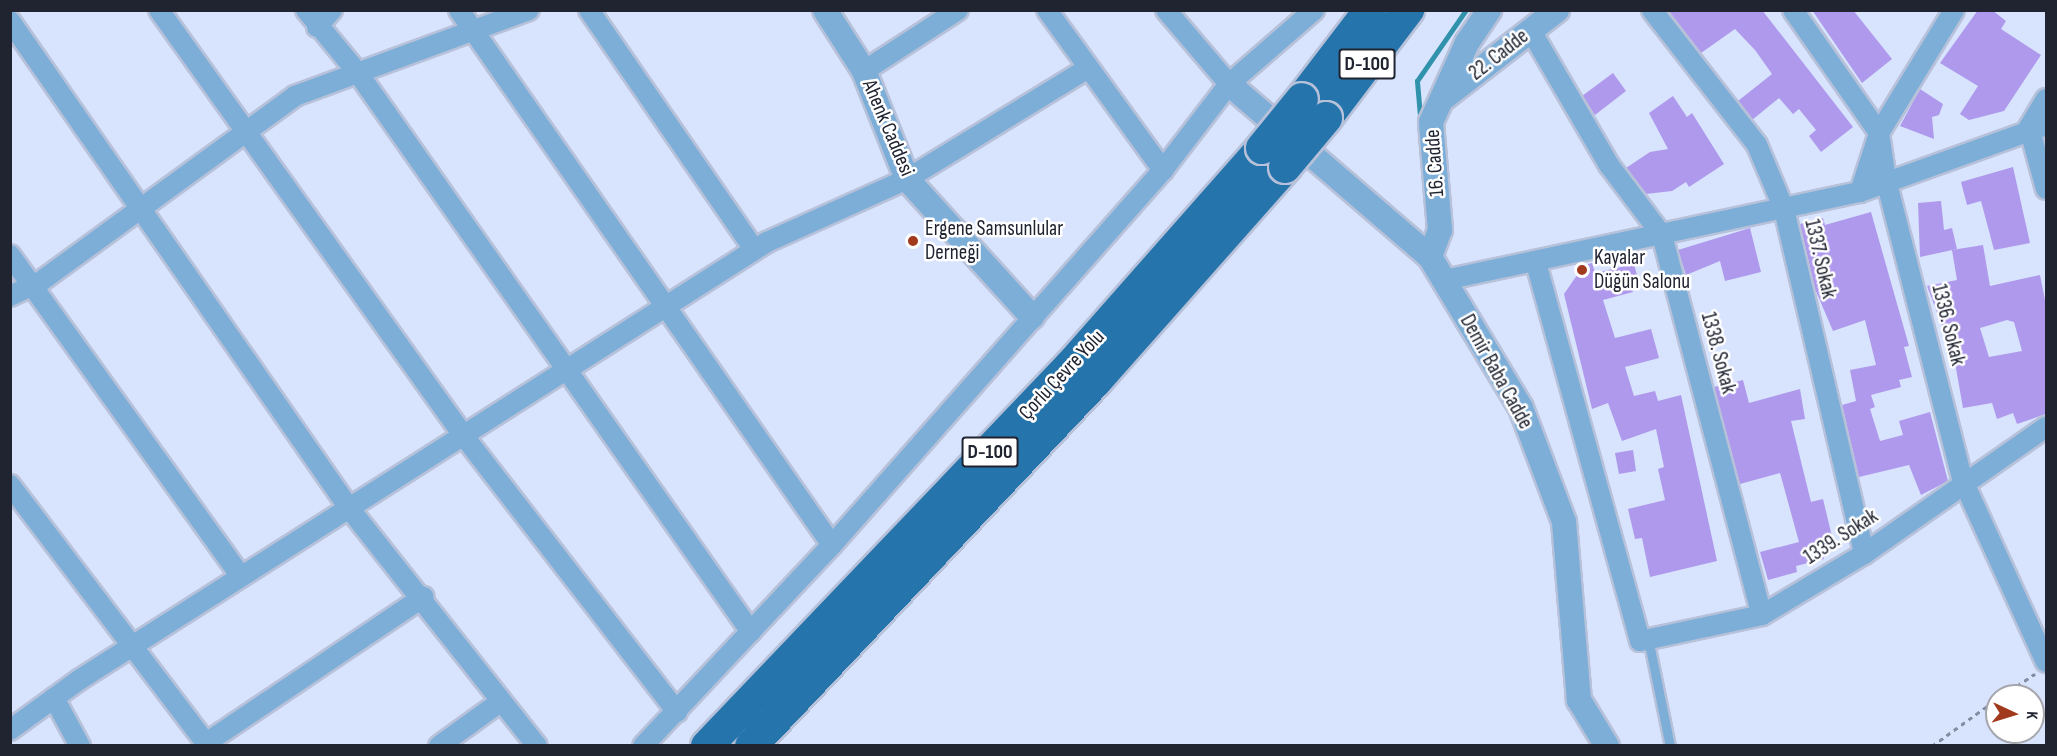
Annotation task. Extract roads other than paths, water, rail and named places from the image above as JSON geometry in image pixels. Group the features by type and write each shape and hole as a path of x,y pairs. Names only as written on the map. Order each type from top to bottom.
{"highway":[{"name":"Çorlu Çevre Yolu","path":"1314,109 1370,10"},
{"name":"Çorlu Çevre Yolu","path":"751,746 1096,381 1273,157 1314,109 1408,10"},
{"name":"Çorlu Çevre Yolu","path":"707,746 1273,157"}],"street":[{"path":"159,10 244,133 463,435 677,712"},
{"path":"332,10 311,19 358,73 751,632"},
{"path":"459,10 832,545"},
{"path":"10,296 33,285 295,96 528,10"},
{"path":"589,10 754,249"},
{"name":"Ahenk Caddesi","path":"825,10 864,71 907,179 1032,317"},
{"path":"864,71 958,10"},
{"path":"1047,10 1163,170"},
{"path":"1166,10 1230,84"},
{"path":"643,746 832,545 1163,170 1230,84 1314,10"},
{"name":"16. Cadde","path":"1430,257 1440,230 1431,122 1467,43 1489,10"},
{"name":"22. Cadde","path":"1442,99 1557,10"},
{"name":"1337. Sokak","path":"1652,10 1757,145 1784,209 1864,554"},
{"name":"1336. Sokak","path":"1793,10 1879,133 1886,180 1963,481 2042,667"},
{"path":"1860,192 1879,133 1951,12"},
{"path":"10,21 139,210 349,508 423,597 500,702 537,746"},
{"name":"1338. Sokak","path":"1531,31 1609,165 1662,235 1762,615"},
{"path":"10,730 135,644 754,249 907,179 1088,68"},
{"name":"Demir Baba Cadde","path":"1230,84 1430,257 1521,408 1564,522 1579,700 1607,746"},
{"path":"2046,99 2038,126 2046,189"},
{"path":"1445,280 1536,263 1860,192 1886,180 2038,126"},
{"path":"10,255 241,577"},
{"path":"1536,263 1640,641"},
{"name":"1339. Sokak","path":"1640,641 1762,615 1864,554 1963,481 2046,427"},
{"path":"10,485 135,644 207,744 423,597"},
{"path":"54,698 80,746"},
{"path":"439,746 500,702"}],"lane":[{"path":"1640,641 1650,648 1670,746"}],"waterway":[{"path":"1420,116 1417,81 1466,10"}],"place":[{"name":"Ergene Samsunlular Derneği","path":"913,241"},
{"name":"Kayalar Düğün Salonu","path":"1582,270"}]}
